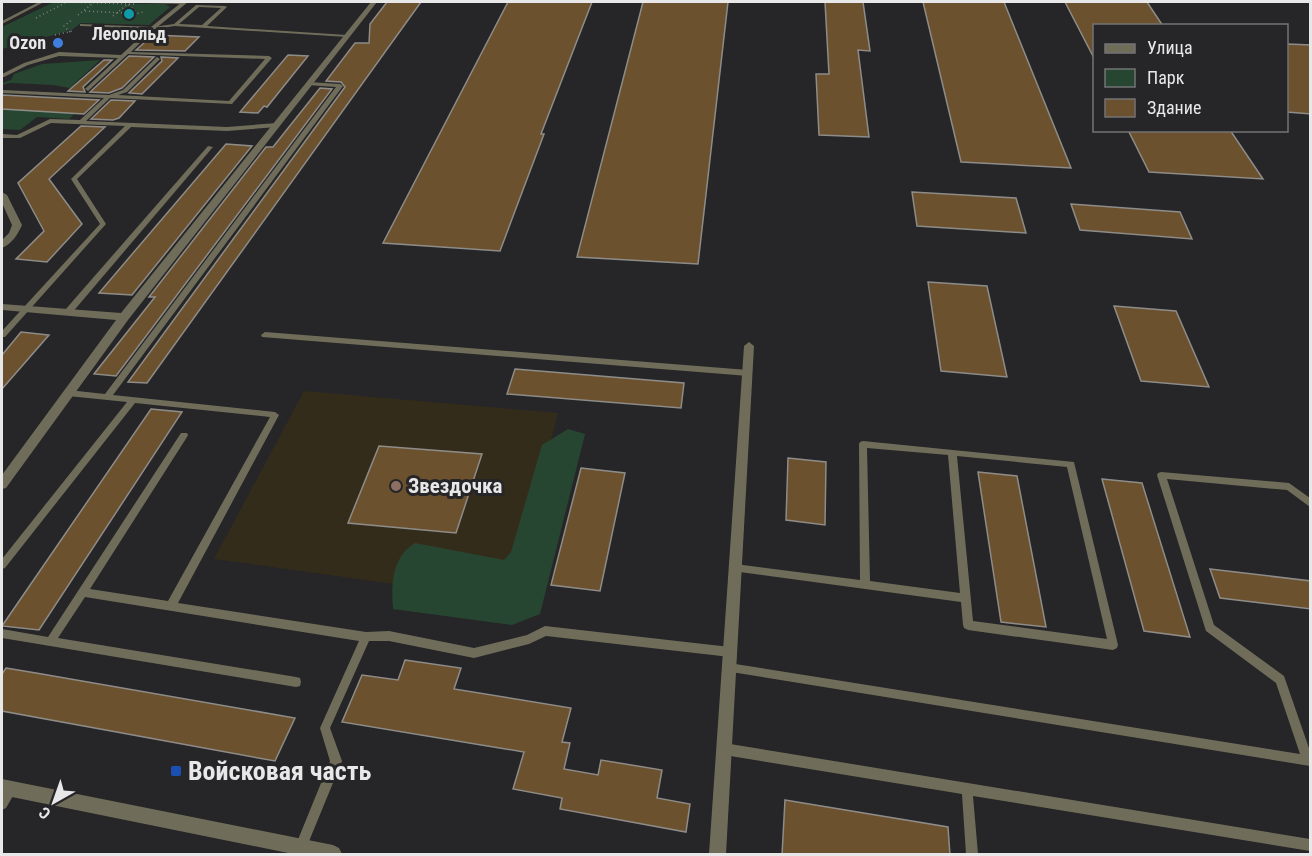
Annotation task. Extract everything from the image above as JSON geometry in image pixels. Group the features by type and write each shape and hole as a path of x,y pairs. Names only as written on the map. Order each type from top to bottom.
{"street":[{"path":"153,28 184,2"},
{"path":"2,484 124,317 374,2"},
{"path":"2,195 17,225 13,234 2,245"},
{"path":"2,307 124,317"},
{"path":"717,855 749,346"},
{"path":"6,788 333,855"}],"lane":[{"path":"2,23 42,2"},
{"path":"145,2 184,2"},
{"path":"176,25 198,6 225,7 203,27"},
{"path":"82,25 153,28 176,25 346,36"},
{"path":"88,89 153,28"},
{"path":"2,76 26,64 59,54 269,58 230,103 2,91"},
{"path":"81,122 108,97 125,91 157,59"},
{"path":"106,397 340,86 309,84"},
{"path":"2,136 18,137 50,121 227,129 277,125"},
{"path":"2,335 103,224 74,179 130,124"},
{"path":"68,312 210,147"},
{"path":"265,335 748,373"},
{"path":"69,393 275,416 171,606"},
{"path":"2,565 133,400"},
{"path":"50,642 184,435"},
{"path":"865,585 863,444 1071,464 1113,645 968,625 952,453"},
{"path":"729,668 1309,760 1280,680 1209,628 1161,475 1289,487 1311,503"},
{"path":"735,568 965,598"},
{"path":"83,592 366,637 389,636 474,653 529,639 545,631 730,651"},
{"path":"2,634 296,682"},
{"path":"301,848 336,761 325,728 366,637"},
{"path":"724,749 1311,845"},
{"path":"2,804 6,788"},
{"path":"967,789 972,855"}],"path":[{"path":"65,2 138,5"},
{"path":"115,19 107,21 128,4"},
{"path":"128,4 142,18"},
{"path":"83,11 125,13"},
{"path":"124,17 144,11"}],"shaded area":[{"name":"Звездочка","path":"304,391 558,413 509,600 214,559"}],"green space":[{"path":"54,2 165,4 170,7 149,25 81,23 72,30 2,49 2,27"},
{"path":"100,60 70,88 10,83 2,85 11,80 14,74 42,64"},
{"path":"2,109 75,113 69,119 37,117 20,130 2,129"},
{"path":"568,429 585,434 540,614 512,625 393,609 392,590 397,563 407,549 415,543 504,560 511,552 542,445"}],"building":[{"path":"387,2 421,2 147,383 128,382 345,87 341,82 326,81 355,43 369,43 370,24"},
{"path":"508,2 592,2 541,134 544,134 500,251 383,243"},
{"path":"643,2 728,2 698,264 577,257"},
{"path":"825,2 863,2 870,51 858,50 869,137 819,135 816,74 829,74"},
{"path":"923,2 1004,2 1071,168 961,162"},
{"path":"1065,2 1147,2 1162,24 1093,24 1093,56"},
{"path":"153,35 199,37 185,51 136,50"},
{"path":"1288,44 1311,45 1311,114 1288,112"},
{"path":"288,55 308,56 267,107 264,106 258,113 240,112"},
{"path":"129,56 154,57 122,88 109,93 90,92"},
{"path":"161,57 178,58 142,94 129,93 162,61"},
{"path":"104,60 112,60 83,87 85,92 68,91"},
{"path":"320,88 332,89 116,376 94,374 155,297 149,297 266,147 273,147"},
{"path":"2,95 99,100 84,114 2,109"},
{"path":"111,100 135,101 119,118 91,119"},
{"path":"81,126 105,127 49,179 82,224 47,262 16,259 44,231 18,183"},
{"path":"1129,132 1231,132 1263,179 1149,172"},
{"path":"226,144 252,146 132,295 99,293"},
{"path":"912,192 1016,198 1026,233 917,226"},
{"path":"1071,204 1180,212 1192,239 1080,230"},
{"path":"928,282 987,286 1007,377 941,371"},
{"path":"1114,306 1176,311 1209,387 1141,381"},
{"path":"21,332 49,335 2,389 2,355"},
{"path":"515,369 684,383 681,408 507,394"},
{"path":"151,409 182,412 39,630 2,626"},
{"path":"379,446 482,454 456,533 348,523"},
{"path":"788,458 826,462 825,525 786,520"},
{"path":"581,468 625,473 600,591 551,585"},
{"path":"978,472 1017,476 1046,627 1001,622"},
{"path":"1102,479 1142,483 1190,637 1144,631"},
{"path":"1210,569 1311,581 1311,609 1220,598"},
{"path":"405,660 461,668 454,689 571,708 562,742 570,743 564,769 598,775 601,760 662,770 657,798 690,804 686,832 560,809 562,798 513,789 524,752 342,722 362,675 398,680"},
{"path":"6,668 295,718 275,761 2,711 2,674"},
{"path":"785,800 948,827 950,855 782,855"}],"place":[{"name":"Леопольд","path":"129,14"},
{"name":"Ozon","path":"58,43"},
{"name":"Звездочка","path":"396,486"},
{"name":"Войсковая часть","path":"176,771"}]}
